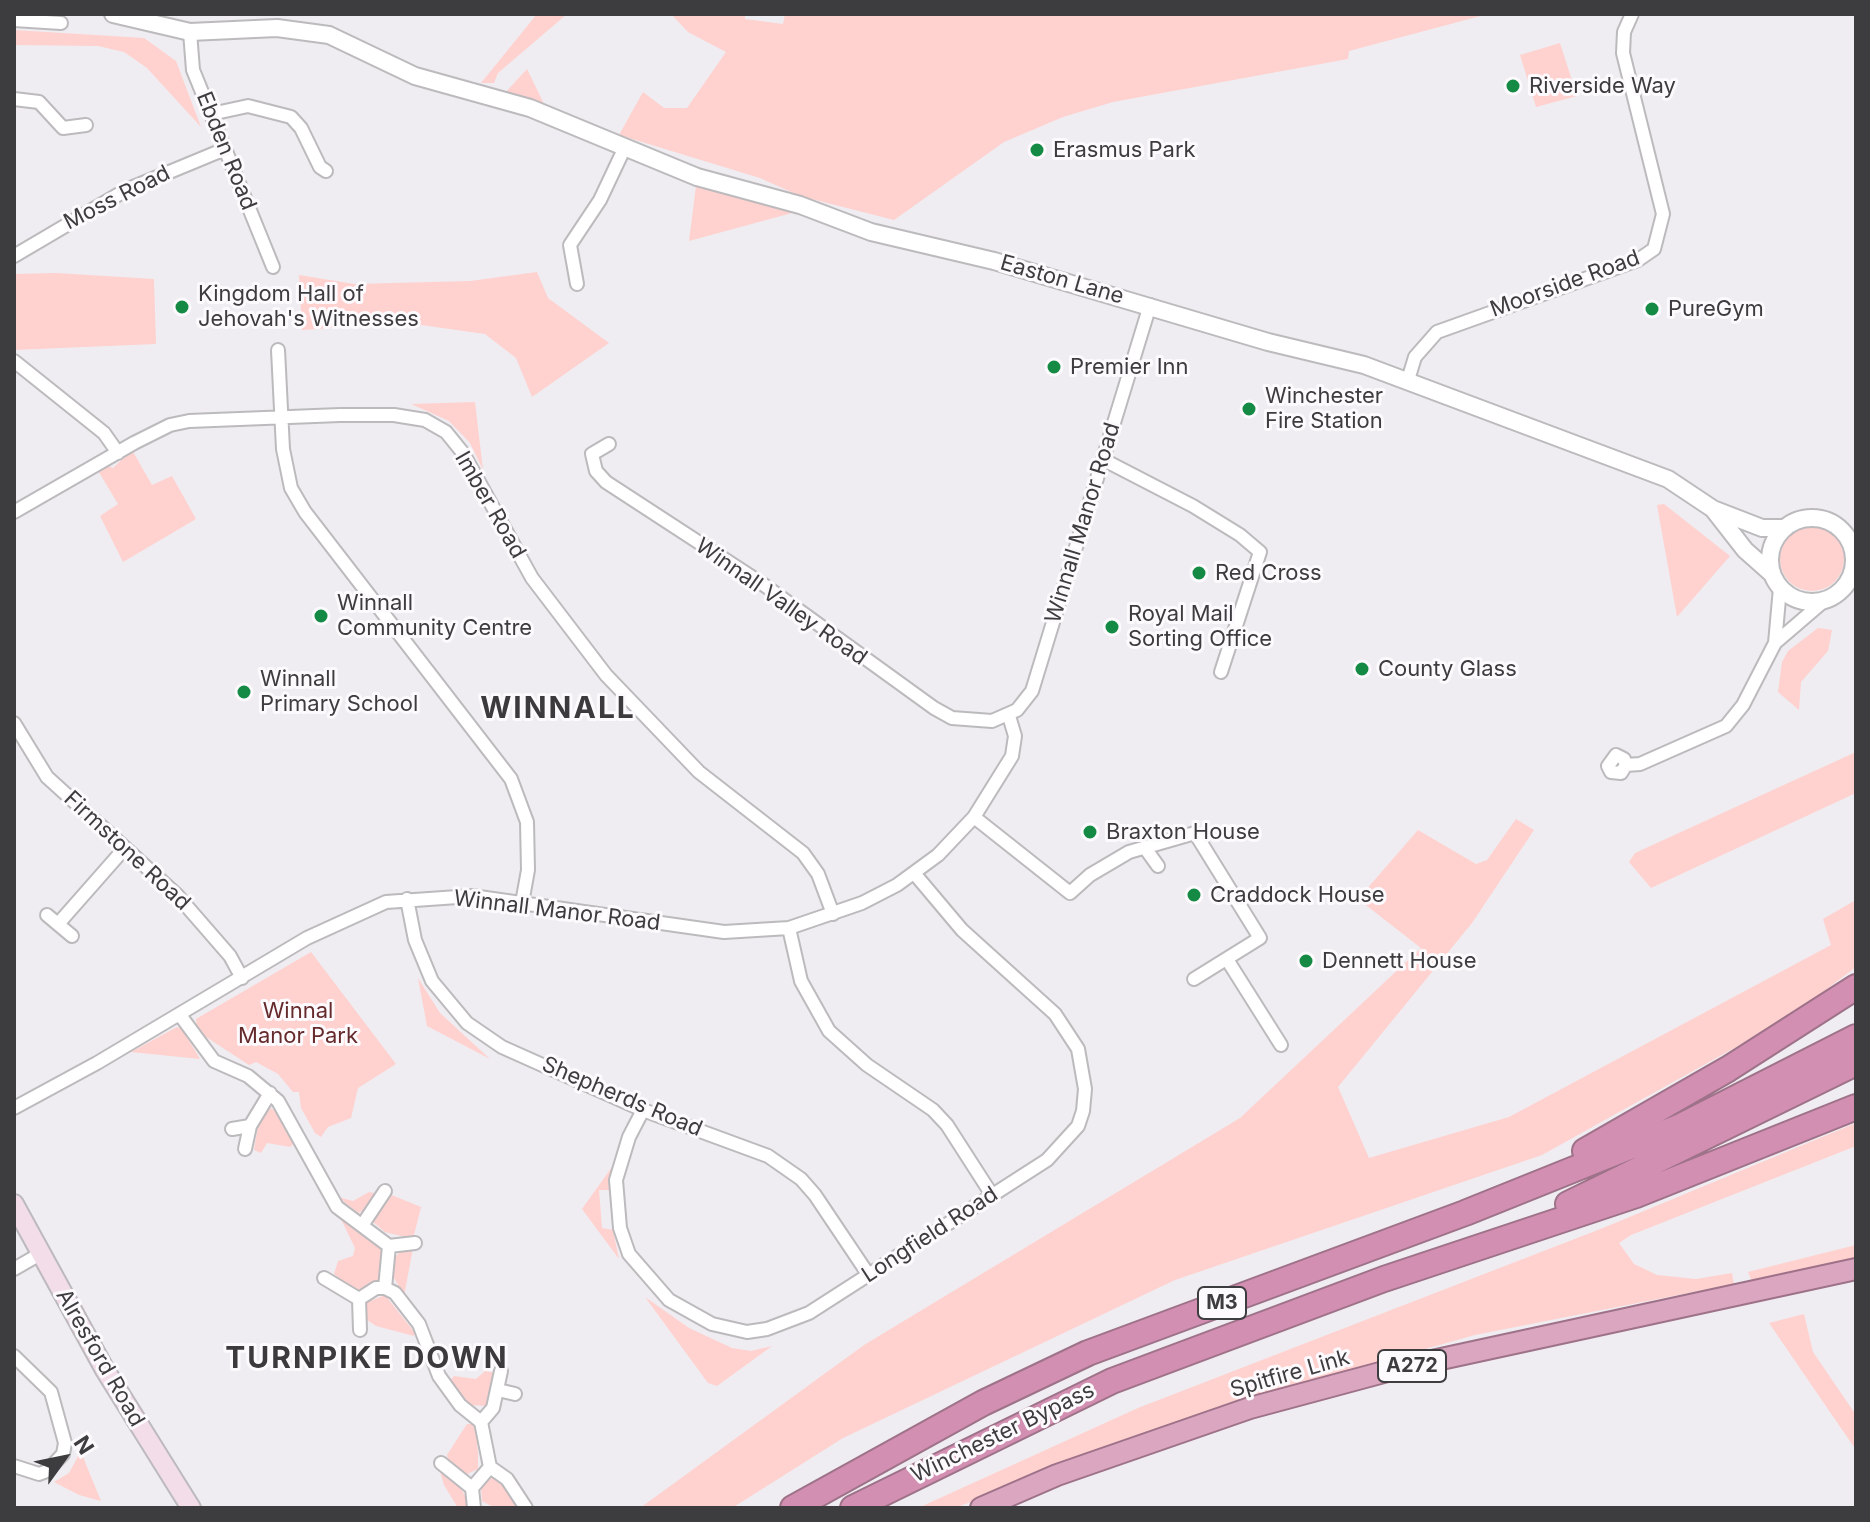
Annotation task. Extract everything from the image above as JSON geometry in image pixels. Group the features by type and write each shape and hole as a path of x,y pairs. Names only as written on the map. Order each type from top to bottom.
{"highway":[{"name":"M3","path":"1465,1213 1589,1149 1728,1069 1856,987"},
{"name":"M3","path":"1465,1213 1679,1127 1856,1037"},
{"name":"M3","path":"1498,1240 1856,1063"},
{"name":"M3","path":"1498,1240 1636,1195 1856,1107"},
{"name":"Winchester Bypass","path":"793,1508 983,1403 1088,1353 1465,1213"},
{"name":"Winchester Bypass","path":"853,1508 1112,1381 1498,1240"},
{"name":"Spitfire Link","path":"981,1508 1057,1475 1250,1408 1395,1369 1856,1269"}],"main road":[{"name":"Alresford Road","path":"14,1204 105,1370 191,1508"}],"street":[{"name":"Easton Lane","path":"113,14 147,18 190,32 265,28 312,31 361,47 404,70 446,86 530,108 697,177 800,205 871,232 994,261 1408,380 1668,479 1713,509 1762,528 1785,528"},
{"name":"Moorside Road","path":"1408,380 1415,357 1437,332 1638,260 1654,249 1663,214 1623,53 1624,32 1632,14"},
{"path":"14,20 61,23"},
{"name":"Ebden Road","path":"190,32 190,57 273,267"},
{"path":"14,99 39,102 63,128 86,125"},
{"path":"211,114 248,106 291,117 301,128 320,167 326,171"},
{"path":"577,284 570,245 600,200 625,147"},
{"name":"Moss Road","path":"14,256 126,190 225,149"},
{"path":"556,241 570,245"},
{"name":"Winnall Manor Road","path":"14,1108 336,923 373,907 407,899 472,896 724,932 789,928 873,898 914,873 948,847 974,817 1012,756 1015,736 1009,716 1032,691 1150,305"},
{"path":"278,350 284,468 305,512 517,790 527,822 528,870 522,903"},
{"path":"14,361 104,433 118,453"},
{"name":"Imber Road","path":"281,417 394,415 425,420 446,432 476,474 532,578 606,675 699,772 803,853 818,874 833,914"},
{"path":"14,512 170,425 189,421 281,417"},
{"name":"Winnall Valley Road","path":"609,444 592,454 596,471 606,482 828,630 886,676 952,718 984,721 1009,716"},
{"path":"1104,460 1193,506 1240,535 1260,552 1221,672"},
{"name":"Easton Lane","path":"1713,509 1745,550 1776,581"},
{"path":"1626,765 1640,764 1726,726 1743,705 1775,643 1824,601 1849,588 1854,546 1842,531 1816,518 1802,519 1785,528 1771,549 1776,581 1775,643"},
{"path":"1776,581 1805,602 1824,601"},
{"name":"Firmstone Road","path":"14,723 47,777 186,904 230,956 242,978"},
{"path":"974,817 1070,893 1106,863 1195,833 1260,938 1228,961 1194,979"},
{"path":"1145,848 1158,866"},
{"path":"58,924 124,849"},
{"name":"Longfield Road","path":"643,1110 622,1157 615,1202 629,1254 669,1300 712,1324 747,1332 767,1329 809,1313 1047,1160 1078,1126 1085,1100 1084,1066 1070,1032 1055,1014 962,930 914,873"},
{"name":"Shepherds Road","path":"407,899 424,964 443,996 467,1023 502,1047 643,1110 735,1142 785,1167 815,1195 868,1274"},
{"path":"47,915 72,936"},
{"path":"789,928 801,981 829,1031 867,1065 933,1110 947,1125 992,1195"},
{"path":"1228,961 1281,1045"},
{"path":"180,1015 214,1061 248,1076 270,1093 284,1111 333,1201 389,1246 415,1243"},
{"path":"245,1149 250,1126 270,1093"},
{"path":"232,1129 250,1126"},
{"path":"363,1224 385,1191"},
{"path":"385,1288 389,1246"},
{"path":"14,1269 40,1254"},
{"path":"324,1278 359,1299"},
{"path":"359,1299 376,1288 395,1293 419,1324 431,1360 450,1391 481,1422 490,1467 507,1479 526,1508"},
{"path":"359,1299 360,1330"},
{"path":"14,1356 51,1392 61,1419 65,1449 55,1465 39,1474 14,1466"},
{"path":"481,1422 493,1408 501,1371"},
{"path":"498,1390 515,1394"},
{"path":"441,1463 472,1488 474,1508"},
{"path":"472,1488 490,1467"}],"green space":[{"path":"537,14 567,14 498,73 494,83 481,83"},
{"path":"671,14 745,14 745,19 783,24 785,14 1488,14 1349,51 1348,59 1113,102 1063,117 1004,142 894,220 800,196 760,178 619,135 643,92 664,108 687,108 726,52 688,32"},
{"path":"14,30 144,38 176,61 201,127 147,68 124,52 98,46 14,45"},
{"path":"1560,43 1577,96 1536,107 1520,55"},
{"path":"527,69 544,104 504,94"},
{"path":"696,186 779,208 792,213 689,241"},
{"path":"537,272 548,298 609,343 532,397 516,358 485,334 407,323 302,330 299,275 354,284 470,281"},
{"path":"56,273 154,279 156,344 14,350 14,274"},
{"path":"475,402 483,470 470,443 449,421 411,404"},
{"path":"132,450 152,485 172,476 196,519 123,562 100,516 118,504 97,469 106,465 113,468"},
{"path":"1664,504 1730,556 1677,617 1657,505"},
{"path":"1806,527 1818,527 1835,536 1842,547 1842,571 1835,582 1818,591 1806,591 1794,586 1785,577 1780,565 1780,553 1785,541 1794,532"},
{"path":"1818,628 1832,630 1828,651 1801,682 1799,710 1778,692 1782,662 1788,651"},
{"path":"1856,752 1856,793 1651,888 1629,862 1635,853"},
{"path":"1516,819 1534,830 1472,923 1338,1087 1369,1158 1509,1117 1831,945 1823,919 1856,900 1856,967 1790,1017 1542,1155 1175,1280 843,1438 732,1508 640,1508 864,1345 1240,1118 1421,948 1358,899 1418,830 1476,864 1487,860"},
{"name":"Winnal Manor Park","path":"311,952 396,1064 358,1088 351,1118 328,1127 321,1137 315,1133 301,1108 299,1092 293,1092 278,1074 256,1062 249,1065 206,1037 197,1028 196,1019"},
{"path":"418,978 440,1013 490,1059 427,1026"},
{"path":"177,1027 182,1029 200,1059 131,1052"},
{"path":"271,1108 280,1115 296,1141 290,1147 267,1143 261,1153 254,1150 259,1120"},
{"path":"1856,1123 1856,1146 1631,1235 1619,1243 1634,1264 1657,1275 1696,1279 1732,1273 1734,1284 1475,1335 1215,1408 955,1508 918,1508 1138,1408 1603,1228"},
{"path":"612,1167 611,1190 599,1190 602,1228 613,1230 619,1259 582,1209"},
{"path":"369,1192 378,1194 365,1210 358,1213 338,1197 353,1201"},
{"path":"389,1194 421,1207 413,1239 385,1232 372,1221"},
{"path":"337,1211 384,1246 379,1280 356,1293 334,1274 338,1261 353,1256 355,1248"},
{"path":"1856,1245 1856,1262 1753,1284 1748,1272"},
{"path":"404,1248 413,1248 404,1296 392,1274 396,1256"},
{"path":"385,1295 415,1333 414,1336 376,1326 364,1318 363,1310 368,1302"},
{"path":"645,1297 689,1328 732,1348 751,1351 772,1346 717,1386 708,1383"},
{"path":"1804,1314 1813,1352 1856,1415 1856,1450 1769,1323"},
{"path":"485,1371 496,1373 491,1404 487,1406 469,1405 449,1382 454,1376 476,1379"},
{"path":"467,1424 475,1424 478,1469 465,1475 449,1462 447,1455"},
{"path":"81,1451 101,1501 79,1495 54,1482 69,1473"},
{"path":"439,1468 459,1484 471,1508 458,1508 444,1485"},
{"path":"494,1476 505,1481 519,1508 495,1508 482,1501 481,1487"}],"place":[{"name":"Riverside Way","path":"1513,86"},
{"name":"Erasmus Park","path":"1037,150"},
{"name":"Kingdom Hall of Jehovah's Witnesses","path":"182,307"},
{"name":"PureGym","path":"1652,309"},
{"name":"Premier Inn","path":"1054,367"},
{"name":"Winchester Fire Station","path":"1249,409"},
{"name":"Red Cross","path":"1199,573"},
{"name":"Winnall Community Centre","path":"321,616"},
{"name":"Royal Mail Sorting Office","path":"1112,627"},
{"name":"County Glass","path":"1362,669"},
{"name":"Winnall Primary School","path":"244,692"},
{"name":"Braxton House","path":"1090,832"},
{"name":"Craddock House","path":"1194,895"},
{"name":"Dennett House","path":"1306,961"}],"district":[{"name":"WINNALL","path":"558,709"},
{"name":"TURNPIKE DOWN","path":"367,1359"}]}
